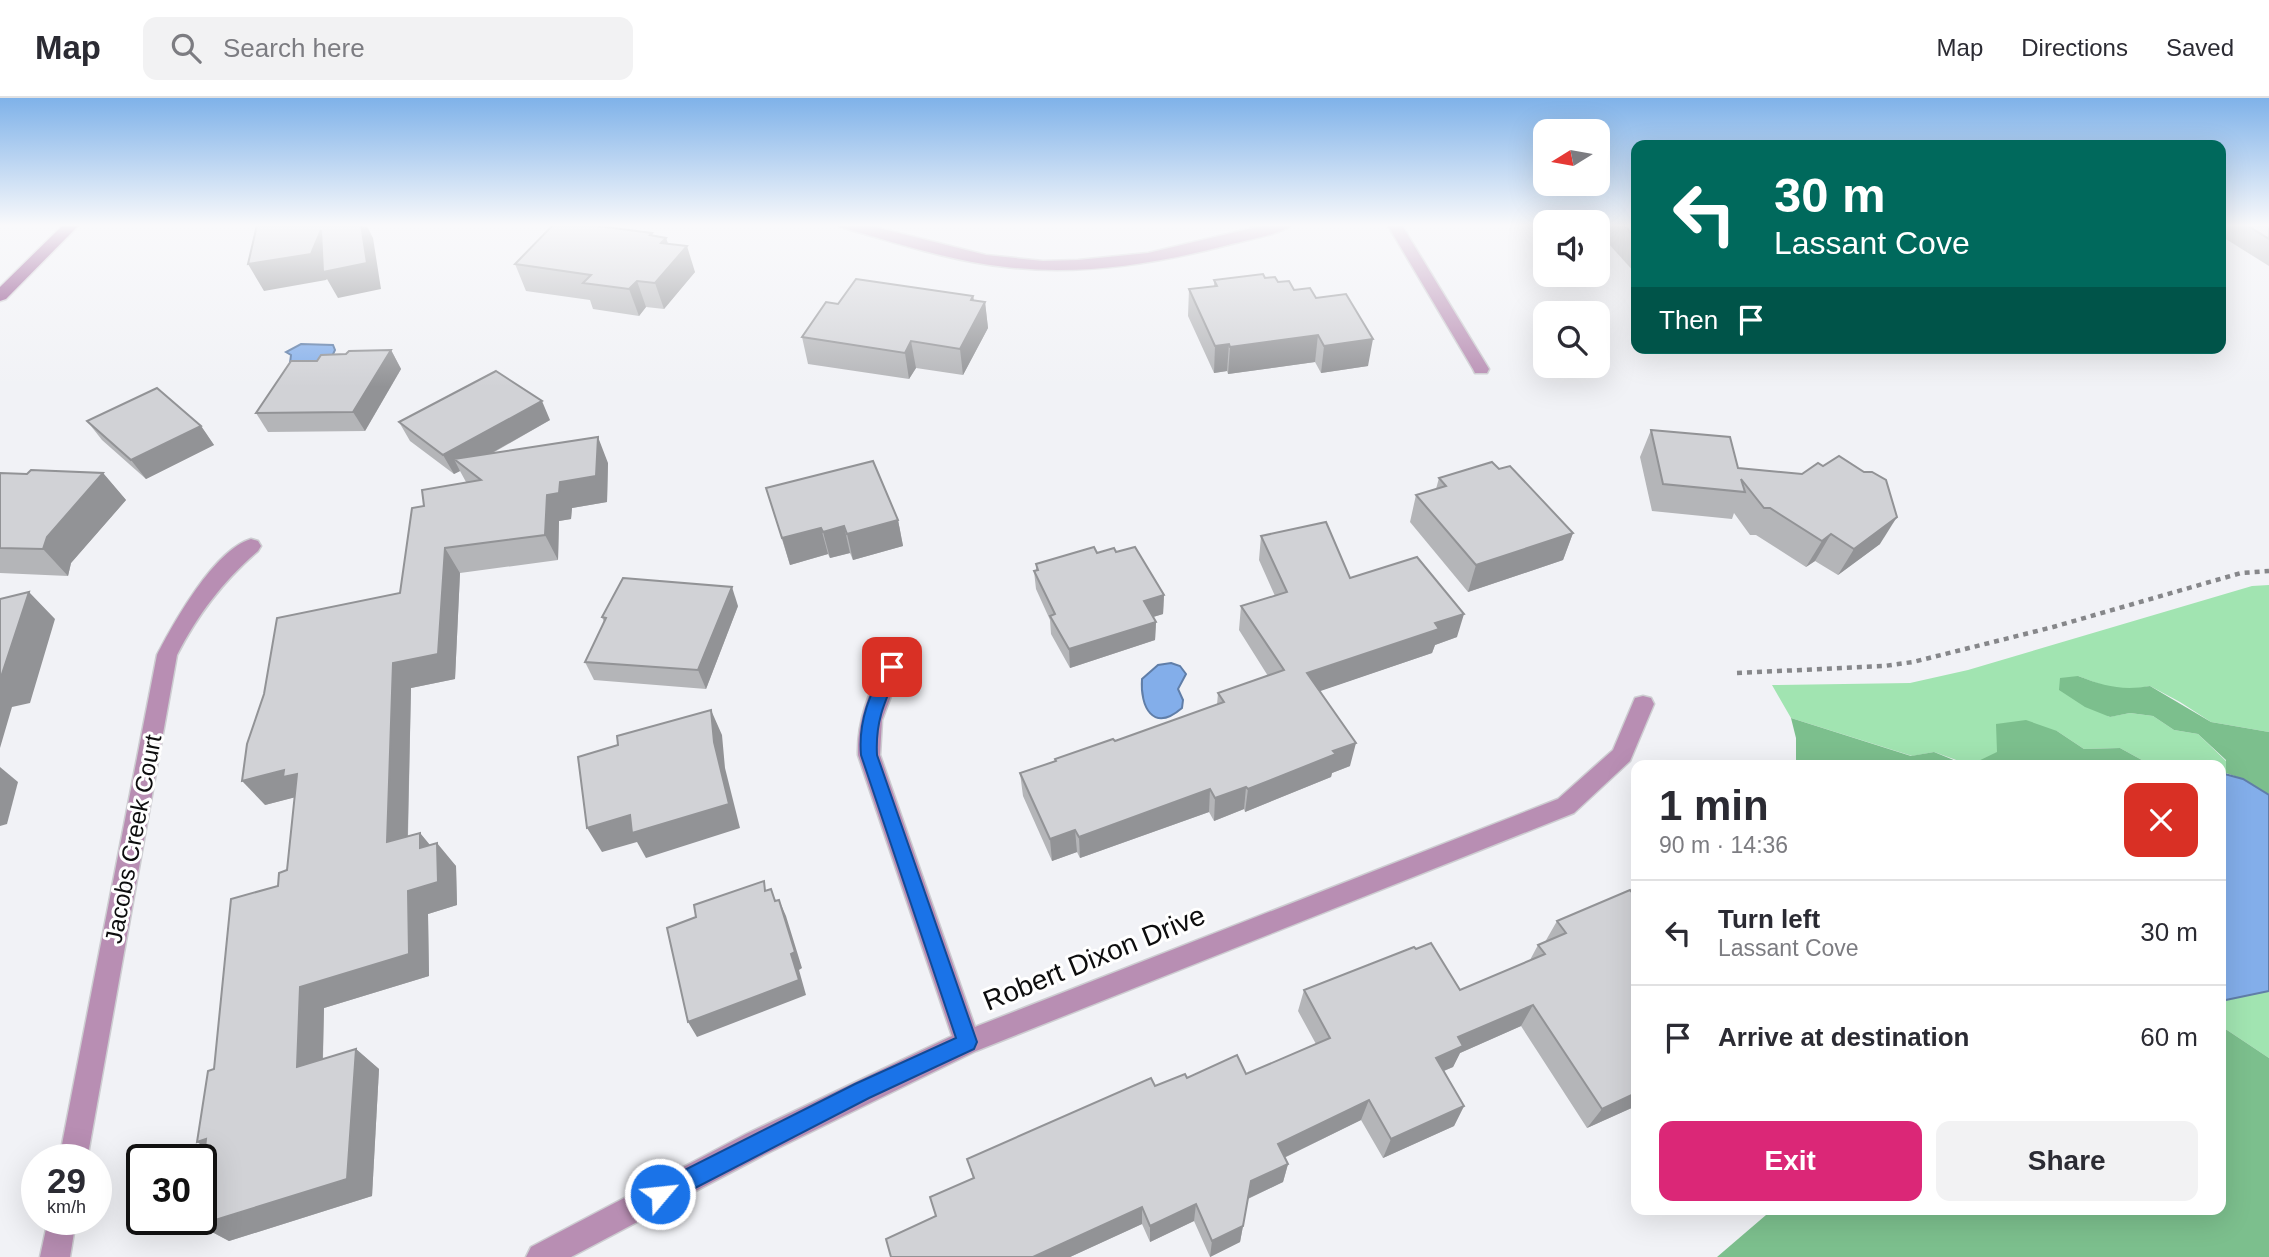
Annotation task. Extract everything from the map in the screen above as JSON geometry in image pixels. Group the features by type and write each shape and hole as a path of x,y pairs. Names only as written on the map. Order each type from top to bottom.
{"main road":[{"path":"0,296 18,278"}],"street":[{"path":"1426,278 1481,369"},
{"name":"Jacobs Creek Court","path":"76,1144 167,654 191,608 222,570 251,546"},
{"path":"892,667 867,732 869,755 967,1042"},
{"name":"Robert Dixon Drive","path":"541,1257 756,1144 967,1042 1566,806 1622,755 1643,704"},
{"path":"55,1257 59,1235"}],"path":[{"path":"1737,673 1884,666 1913,662 2053,627 2241,573 2269,571"}],"green space":[{"path":"2269,585 2269,732 2211,722 2150,686 2129,690 2110,688 2078,676 2109,717 2130,713 2153,716 2174,730 2198,734 2225,760 2142,760 2120,748 2084,749 2057,731 1983,760 1956,760 1934,752 1912,756 1791,718 1772,685 1910,683 1968,670 2252,586"},
{"path":"2078,676 2113,687 2150,686 2211,722 2269,732 2269,795 2243,779 2226,773 2226,760 2198,734 2174,730 2153,716 2130,713 2110,717 2085,707 2059,690 2060,678"},
{"path":"1791,718 1911,756 1934,752 1954,760 1796,760 1796,738"},
{"path":"2026,720 2057,731 2084,749 2120,748 2142,760 1980,760 1997,752 1996,724"},
{"path":"2226,773 2269,795 2269,1058 2226,1029"},
{"path":"2226,1029 2269,1058 2269,1257 1717,1257 1766,1215 2226,1215"}],"water":[{"path":"301,344 333,345 335,350 329,363 290,363 291,355 286,352"},
{"path":"1171,663 1180,666 1186,674 1178,689 1183,700 1182,708 1172,715 1156,717 1150,713 1143,699 1142,679 1158,665"},
{"path":"2226,774 2243,779 2269,795 2269,991 2226,1000"}],"building":[{"path":"588,278 659,278 655,283 637,281 629,289 583,283"},
{"path":"1276,278 1278,282 1289,281 1294,290 1310,288 1316,298 1346,294 1373,339 1324,346 1318,335 1230,347 1229,344 1215,346 1189,289 1217,286 1214,280"},
{"path":"856,279 973,296 971,300 985,302 960,349 911,341 905,353 802,337 826,302 838,304"},
{"path":"391,350 353,412 256,413 291,361 317,361 321,355 346,354 349,351"},
{"path":"496,371 542,401 443,455 399,422"},
{"path":"157,388 201,426 131,460 87,421"},
{"path":"1651,430 1730,437 1738,468 1802,474 1818,463 1823,466 1839,456 1864,472 1872,472 1886,480 1897,517 1854,549 1831,534 1822,541 1770,508 1764,508 1741,479 1745,492 1663,484"},
{"path":"598,437 596,476 560,482 559,493 547,495 545,535 445,548 438,654 393,663 387,842 420,833 420,848 437,843 438,882 408,891 409,954 300,987 297,1067 356,1049 347,1179 217,1219 217,1144 205,1144 206,1139 197,1142 208,1071 214,1069 231,899 278,886 279,873 287,870 297,774 283,777 284,770 242,781 247,744 264,694 277,618 400,593 412,508 424,506 422,490 481,480 454,459"},
{"path":"873,461 898,520 847,534 844,526 823,532 821,528 782,538 766,488"},
{"path":"1492,462 1499,469 1510,466 1573,533 1476,565 1416,495 1446,486 1439,478"},
{"path":"31,470 103,473 47,537 43,549 0,548 0,473 27,474"},
{"path":"1326,522 1350,578 1417,557 1464,614 1435,623 1439,629 1307,673 1356,743 1333,751 1336,754 1248,789 1246,787 1215,798 1210,789 1079,837 1075,830 1050,839 1020,773 1224,702 1218,693 1284,670 1241,606 1287,592 1261,536"},
{"path":"1094,547 1097,553 1114,548 1116,552 1135,547 1164,595 1144,601 1156,622 1069,649 1050,616 1055,614 1034,571 1038,570 1036,564"},
{"path":"623,578 732,587 698,670 585,662 606,618 602,617"},
{"path":"29,592 1,677 0,678 0,599"},
{"path":"711,710 714,742 729,804 632,833 630,815 587,828 578,757 618,745 617,736"},
{"path":"764,881 765,891 771,889 775,901 779,900 795,952 791,954 799,980 688,1022 667,928 696,917 694,905"},
{"path":"1631,891 1631,1095 1602,1109 1533,1005 1458,1037 1463,1046 1436,1058 1464,1106 1391,1139 1369,1100 1278,1144 1288,1164 1251,1181 1243,1226 1212,1241 1196,1204 1150,1226 1142,1207 1033,1257 891,1257 886,1239 936,1216 930,1197 974,1178 967,1159 1151,1078 1155,1086 1185,1074 1187,1078 1237,1055 1246,1074 1330,1038 1304,990 1414,947 1416,949 1431,943 1460,990 1545,954 1538,945 1566,933 1557,921"}],"route":[{"path":"660,1194 862,1091 967,1042 869,755 867,732 892,667"}]}
